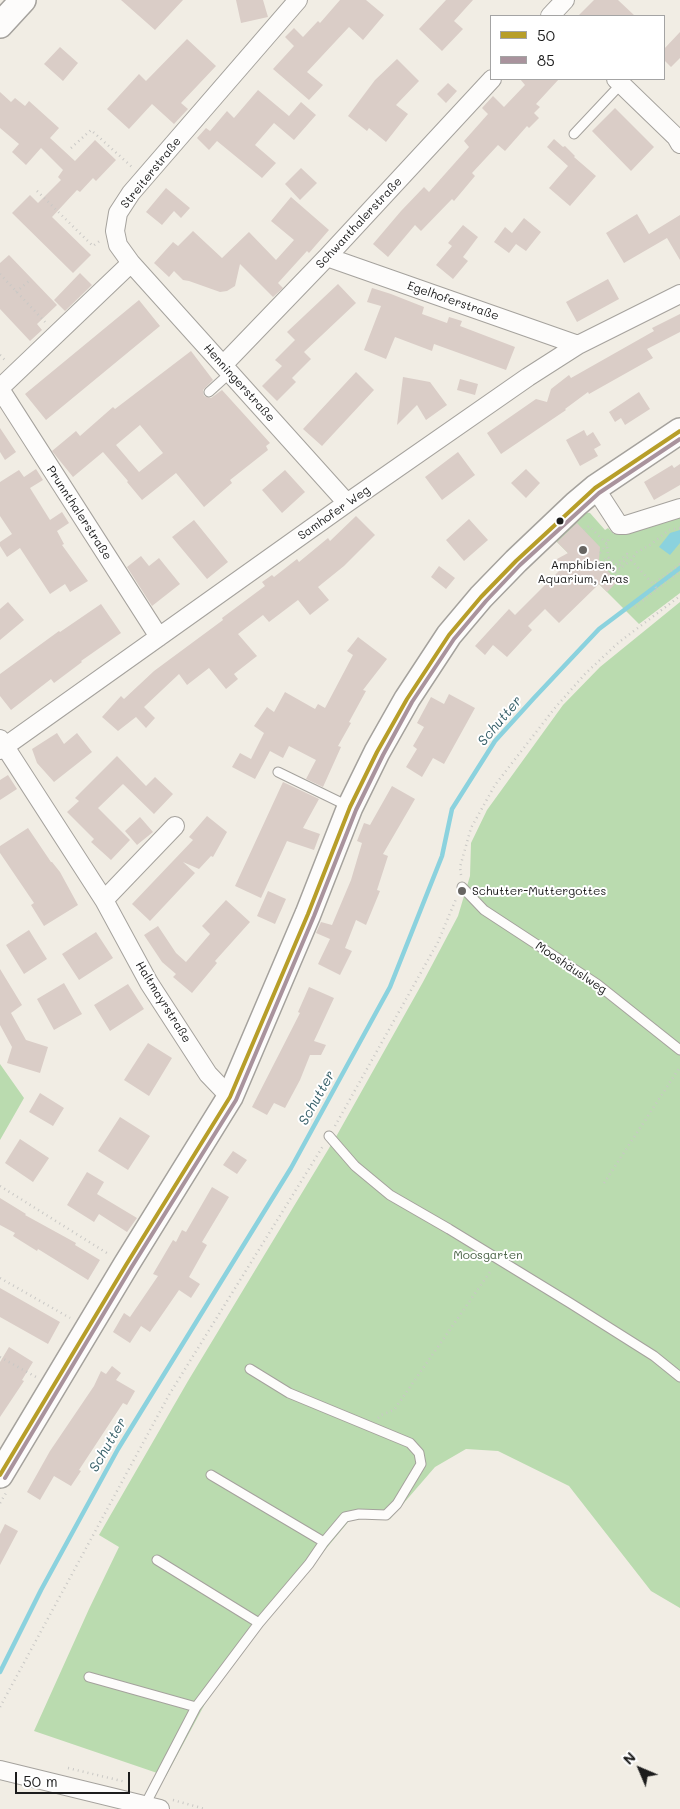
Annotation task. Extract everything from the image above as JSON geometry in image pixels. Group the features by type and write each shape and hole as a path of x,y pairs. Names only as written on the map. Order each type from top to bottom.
{"street":[{"path":"0,25 23,0"},
{"path":"552,15 565,0"},
{"name":"Streiterstraße","path":"115,231 118,213 131,193 296,1"},
{"name":"Schwanthalerstraße","path":"227,369 327,257 491,80"},
{"path":"619,81 679,138"},
{"path":"0,388 131,263 118,245 115,231"},
{"name":"Egelhoferstraße","path":"327,257 578,345"},
{"name":"Henningerstraße","path":"131,263 347,503"},
{"name":"Samhofer Weg","path":"2,745 159,638 347,503 528,377 578,345 680,294"},
{"name":"Prunnthalerstraße","path":"0,388 159,638"},
{"path":"0,1476 126,1265 230,1097 308,914 350,807 406,699 449,635 481,597 516,561 576,504 596,488 680,431"},
{"path":"596,488 619,525 626,525 680,508"},
{"name":"Haltmayrstraße","path":"2,745 104,900 149,982 208,1074 230,1097"},
{"path":"104,900 175,826"},
{"path":"0,1770 152,1807"}],"lane":[{"path":"574,134 619,81"},
{"path":"209,392 227,369"},
{"path":"278,772 350,807"},
{"name":"Mooshäuslweg","path":"462,887 484,910 597,984 680,1050"},
{"path":"329,1136 355,1166 390,1196 499,1259 654,1356 680,1377"},
{"path":"152,1807 196,1707 259,1623 309,1564 345,1516 359,1514 386,1515 398,1504 421,1464 419,1453 410,1443 289,1393 250,1369"},
{"path":"210,1475 324,1542"},
{"path":"158,1560 259,1623"},
{"path":"89,1677 196,1707"}],"path":[{"path":"71,148 91,130 145,178"},
{"path":"37,191 93,246 115,231"},
{"path":"0,274 57,334"},
{"path":"16,292 29,281"},
{"path":"584,530 588,526 607,544 608,556 614,572"},
{"path":"611,576 638,552 669,530 680,528"},
{"path":"608,556 616,564 627,554 629,556 618,567 620,569"},
{"path":"601,563 608,556"},
{"path":"631,560 657,589"},
{"path":"653,585 680,564"},
{"path":"635,607 680,572"},
{"path":"0,1707 169,1395 329,1136 433,950 462,887 460,867 471,828 495,785 554,708 585,674 618,643 680,596"},
{"path":"604,1183 680,1068"},
{"path":"0,1186 126,1265"},
{"path":"370,1426 382,1415 394,1410 499,1259"},
{"path":"0,1278 88,1328"},
{"path":"0,1357 53,1386"}],"green space":[{"path":"584,512 590,513 605,530 608,528 614,534 680,514 680,593 639,624 554,539"},
{"name":"Moosgarten","path":"680,602 680,1608 651,1591 569,1486 498,1451 466,1449 435,1467 390,1519 366,1518 349,1521 262,1626 207,1700 166,1776 34,1731 119,1547 99,1535 188,1381 337,1135 423,982 458,916 470,876 471,843 487,810 563,705 600,667"},
{"path":"0,1064 24,1098 0,1140"}],"water":[{"path":"680,530 680,543 670,555 659,547 670,533"}],"building":[{"path":"121,0 183,0 155,30"},
{"path":"236,0 263,0 268,17 241,23"},
{"path":"340,0 366,0 384,15 363,40 349,27 307,72 323,85 309,100 273,69 294,46 285,37 294,28 303,37 318,21 320,23"},
{"path":"446,0 473,0 454,21 463,29 442,51 419,29"},
{"path":"594,0 618,0 634,15 579,15"},
{"path":"680,32 680,58 671,67 665,61 665,48"},
{"path":"187,39 216,66 181,103 188,109 174,124 152,104 129,129 107,109 139,74 146,81"},
{"path":"60,47 78,63 63,81 44,64"},
{"path":"397,59 419,81 396,105 408,114 386,142 369,128 367,131 348,116 375,80"},
{"path":"521,80 558,80 536,104 540,107 534,113 539,118 529,128 527,126 505,151 498,145 472,173 475,176 454,201 452,199 421,231 415,225 388,257 373,244 424,187 429,192 469,147 464,141 488,114 482,108 493,96 504,107 525,85"},
{"path":"448,83 457,91 446,103 437,94"},
{"path":"258,90 289,116 301,102 316,115 294,140 274,123 255,145 276,163 262,178 217,141 209,150 197,138 206,128 210,131 227,111 234,118"},
{"path":"0,92 11,102 15,98 25,106 29,101 59,128 50,138 75,161 95,140 116,160 96,181 93,178 80,192 77,190 52,217 91,255 73,273 12,213 30,195 38,203 61,180 58,177 63,170 41,148 26,165 12,152 19,144 0,128"},
{"path":"615,108 654,147 631,171 592,131"},
{"path":"554,139 563,147 565,146 574,157 596,176 570,206 549,188 568,166 547,147"},
{"path":"301,168 317,183 300,200 285,184"},
{"path":"166,188 190,208 181,218 174,211 162,225 146,212"},
{"path":"291,197 329,230 309,253 307,251 278,283 283,288 273,297 240,264 235,286 227,291 220,292 183,280 174,271 169,277 154,263 173,242 178,246 193,231 222,258 249,232 276,260 294,240 271,221"},
{"path":"637,214 649,234 680,215 680,260 667,238 624,263 606,233"},
{"path":"524,218 541,232 526,251 516,244 509,253 494,242 505,227 512,233"},
{"path":"463,225 478,237 463,257 468,261 453,279 436,265 452,246 448,243"},
{"path":"9,255 57,305 37,324 42,330 30,341 0,309 0,263"},
{"path":"80,273 92,285 65,311 54,300"},
{"path":"608,279 619,299 577,322 566,302"},
{"path":"338,284 356,303 304,352 311,359 292,378 296,382 277,401 262,386 282,366 275,360 295,340 287,332"},
{"path":"372,288 424,307 422,314 447,323 449,317 462,321 460,326 515,347 506,370 434,344 432,351 395,337 386,359 364,350 381,306 367,302"},
{"path":"139,300 160,326 46,420 25,394"},
{"path":"680,314 680,332 647,349 653,358 589,394 588,392 566,410 501,454 487,433 536,399 547,402 551,389 569,375 571,378 654,331 652,328"},
{"path":"191,351 213,380 203,390 204,396 211,398 222,390 270,443 266,446 268,450 230,480 232,483 204,507 176,473 142,500 103,452 73,477 52,451 76,431 80,436 113,407 115,409","holes":["140,425 163,453 139,472 116,445"]},
{"path":"356,372 374,390 322,446 303,429"},
{"path":"403,377 430,382 447,405 426,420 417,405 397,425"},
{"path":"460,379 478,384 475,395 457,390"},
{"path":"639,392 650,409 625,425 621,418 615,422 609,412"},
{"path":"0,428 16,452 5,460 0,452"},
{"path":"584,430 587,436 593,432 601,445 594,449 598,456 580,466 566,440"},
{"path":"458,452 475,475 442,500 425,477"},
{"path":"680,464 680,485 654,500 644,482 672,465 674,468"},
{"path":"36,469 43,480 30,488 50,520 62,512 69,523 57,531 64,544 62,545 88,581 70,592 65,584 50,594 20,548 7,557 0,546 0,542 12,534 0,516 0,482 19,470 24,477"},
{"path":"526,469 540,483 526,498 511,483"},
{"path":"285,470 305,492 282,513 262,490"},
{"path":"356,516 375,535 344,566 318,587 329,600 310,615 298,600 269,622 263,615 238,634 257,656 234,674 238,679 226,689 209,668 187,685 179,674 144,707 155,718 146,728 136,717 118,731 102,717 121,696 124,699 154,671 265,586 262,582 272,575 274,577 297,559 299,562 328,538 330,541"},
{"path":"469,519 488,540 464,561 446,540"},
{"path":"194,520 228,562 207,579 172,537"},
{"path":"577,523 600,547 599,560 617,582 607,592 599,584 559,623 545,609 528,626 532,630 507,657 493,645 485,655 475,646 509,609 515,615 562,568 557,559 568,553 557,542"},
{"path":"141,556 149,566 159,558 180,584 152,606 127,567"},
{"path":"439,566 455,578 446,589 431,577"},
{"path":"8,602 24,620 0,640 0,609"},
{"path":"101,604 121,633 54,683 51,679 11,710 0,696 0,674 59,631"},
{"path":"358,637 387,659 363,690 366,691 338,746 341,747 323,787 306,779 316,760 289,746 283,758 270,751 255,779 232,767 240,753 251,759 264,733 254,726 267,707 274,712 285,692 315,709 318,704 325,708 353,655 347,651"},
{"path":"449,694 475,708 444,764 433,758 422,777 406,767 417,749 413,746 424,727 417,723 431,697 444,704"},
{"path":"57,733 64,744 77,733 92,752 54,782 37,763 32,749"},
{"path":"117,756 146,786 155,777 173,794 154,814 123,784 98,808 130,840 111,860 91,842 94,839 67,812 79,801 75,798"},
{"path":"8,775 17,789 0,800 0,780"},
{"path":"283,782 319,799 303,828 320,834 314,850 287,841 261,898 235,886"},
{"path":"392,786 415,799 383,854 388,856 377,890 380,891 366,925 356,920 345,948 352,951 340,975 318,964 330,939 316,933 321,922 332,925 351,880 362,843 357,841 364,823 370,825"},
{"path":"207,816 227,832 213,857 211,856 199,869 183,862 195,873 150,921 132,904 193,840 189,837"},
{"path":"140,817 153,832 137,845 125,831"},
{"path":"28,828 60,872 78,905 44,926 31,905 34,903 0,853 0,846"},
{"path":"268,891 286,899 275,924 257,916"},
{"path":"226,900 250,922 215,961 217,963 192,993 173,977 176,974 162,962 144,935 158,926 176,953 186,962 210,934 202,926"},
{"path":"29,930 47,959 24,974 6,945"},
{"path":"96,932 113,958 79,980 62,954"},
{"path":"0,969 22,1005 11,1013 26,1040 48,1047 40,1073 7,1063 12,1047 0,1025"},
{"path":"64,983 82,1014 54,1030 37,999"},
{"path":"128,984 144,1009 110,1031 94,1005"},
{"path":"309,987 334,998 314,1041 326,1045 321,1055 310,1055 300,1080 285,1108 274,1103 267,1115 252,1107 300,1013 298,1012"},
{"path":"148,1043 172,1058 149,1096 124,1080"},
{"path":"40,1093 64,1108 53,1126 29,1112"},
{"path":"120,1117 150,1136 128,1170 98,1151"},
{"path":"20,1139 49,1158 33,1182 5,1163"},
{"path":"233,1151 247,1160 237,1174 223,1165"},
{"path":"87,1172 104,1182 97,1194 137,1218 127,1232 99,1214 94,1222 67,1205"},
{"path":"212,1187 229,1197 202,1242 207,1245 189,1277 200,1284 191,1298 179,1290 150,1332 141,1326 130,1343 113,1332 124,1313 130,1317 158,1276 153,1274 173,1240 176,1242 182,1230 186,1232"},
{"path":"0,1198 25,1215 76,1243 75,1245 100,1260 88,1280 13,1236 15,1233 0,1225"},
{"path":"0,1288 60,1322 48,1344 0,1317"},
{"path":"9,1347 33,1362 22,1380 24,1381 0,1417 0,1362"},
{"path":"112,1366 121,1373 116,1380 135,1391 127,1405 123,1403 79,1470 81,1471 71,1486 54,1476 40,1500 27,1492 50,1451 94,1386 101,1371 106,1374"},
{"path":"5,1524 18,1531 0,1565 0,1534"}],"waterway":[{"name":"Schutter","path":"0,1672 41,1590 118,1449 291,1168 390,987 442,856 452,809 495,741 599,629 680,568"}],"transit line":[{"name":"50","path":"0,1475 126,1265 230,1097 308,914 350,807 377,752 407,699 449,635 481,597 516,561 595,488 680,431"},
{"name":"85","path":"5,1478 131,1268 236,1100 314,916 356,810 412,702 454,639 520,565 599,493 680,439"}],"place":[{"name":"Amphibien, Aquarium, Aras","path":"583,550"},
{"name":"Schutter-Muttergottes","path":"462,891"}]}
